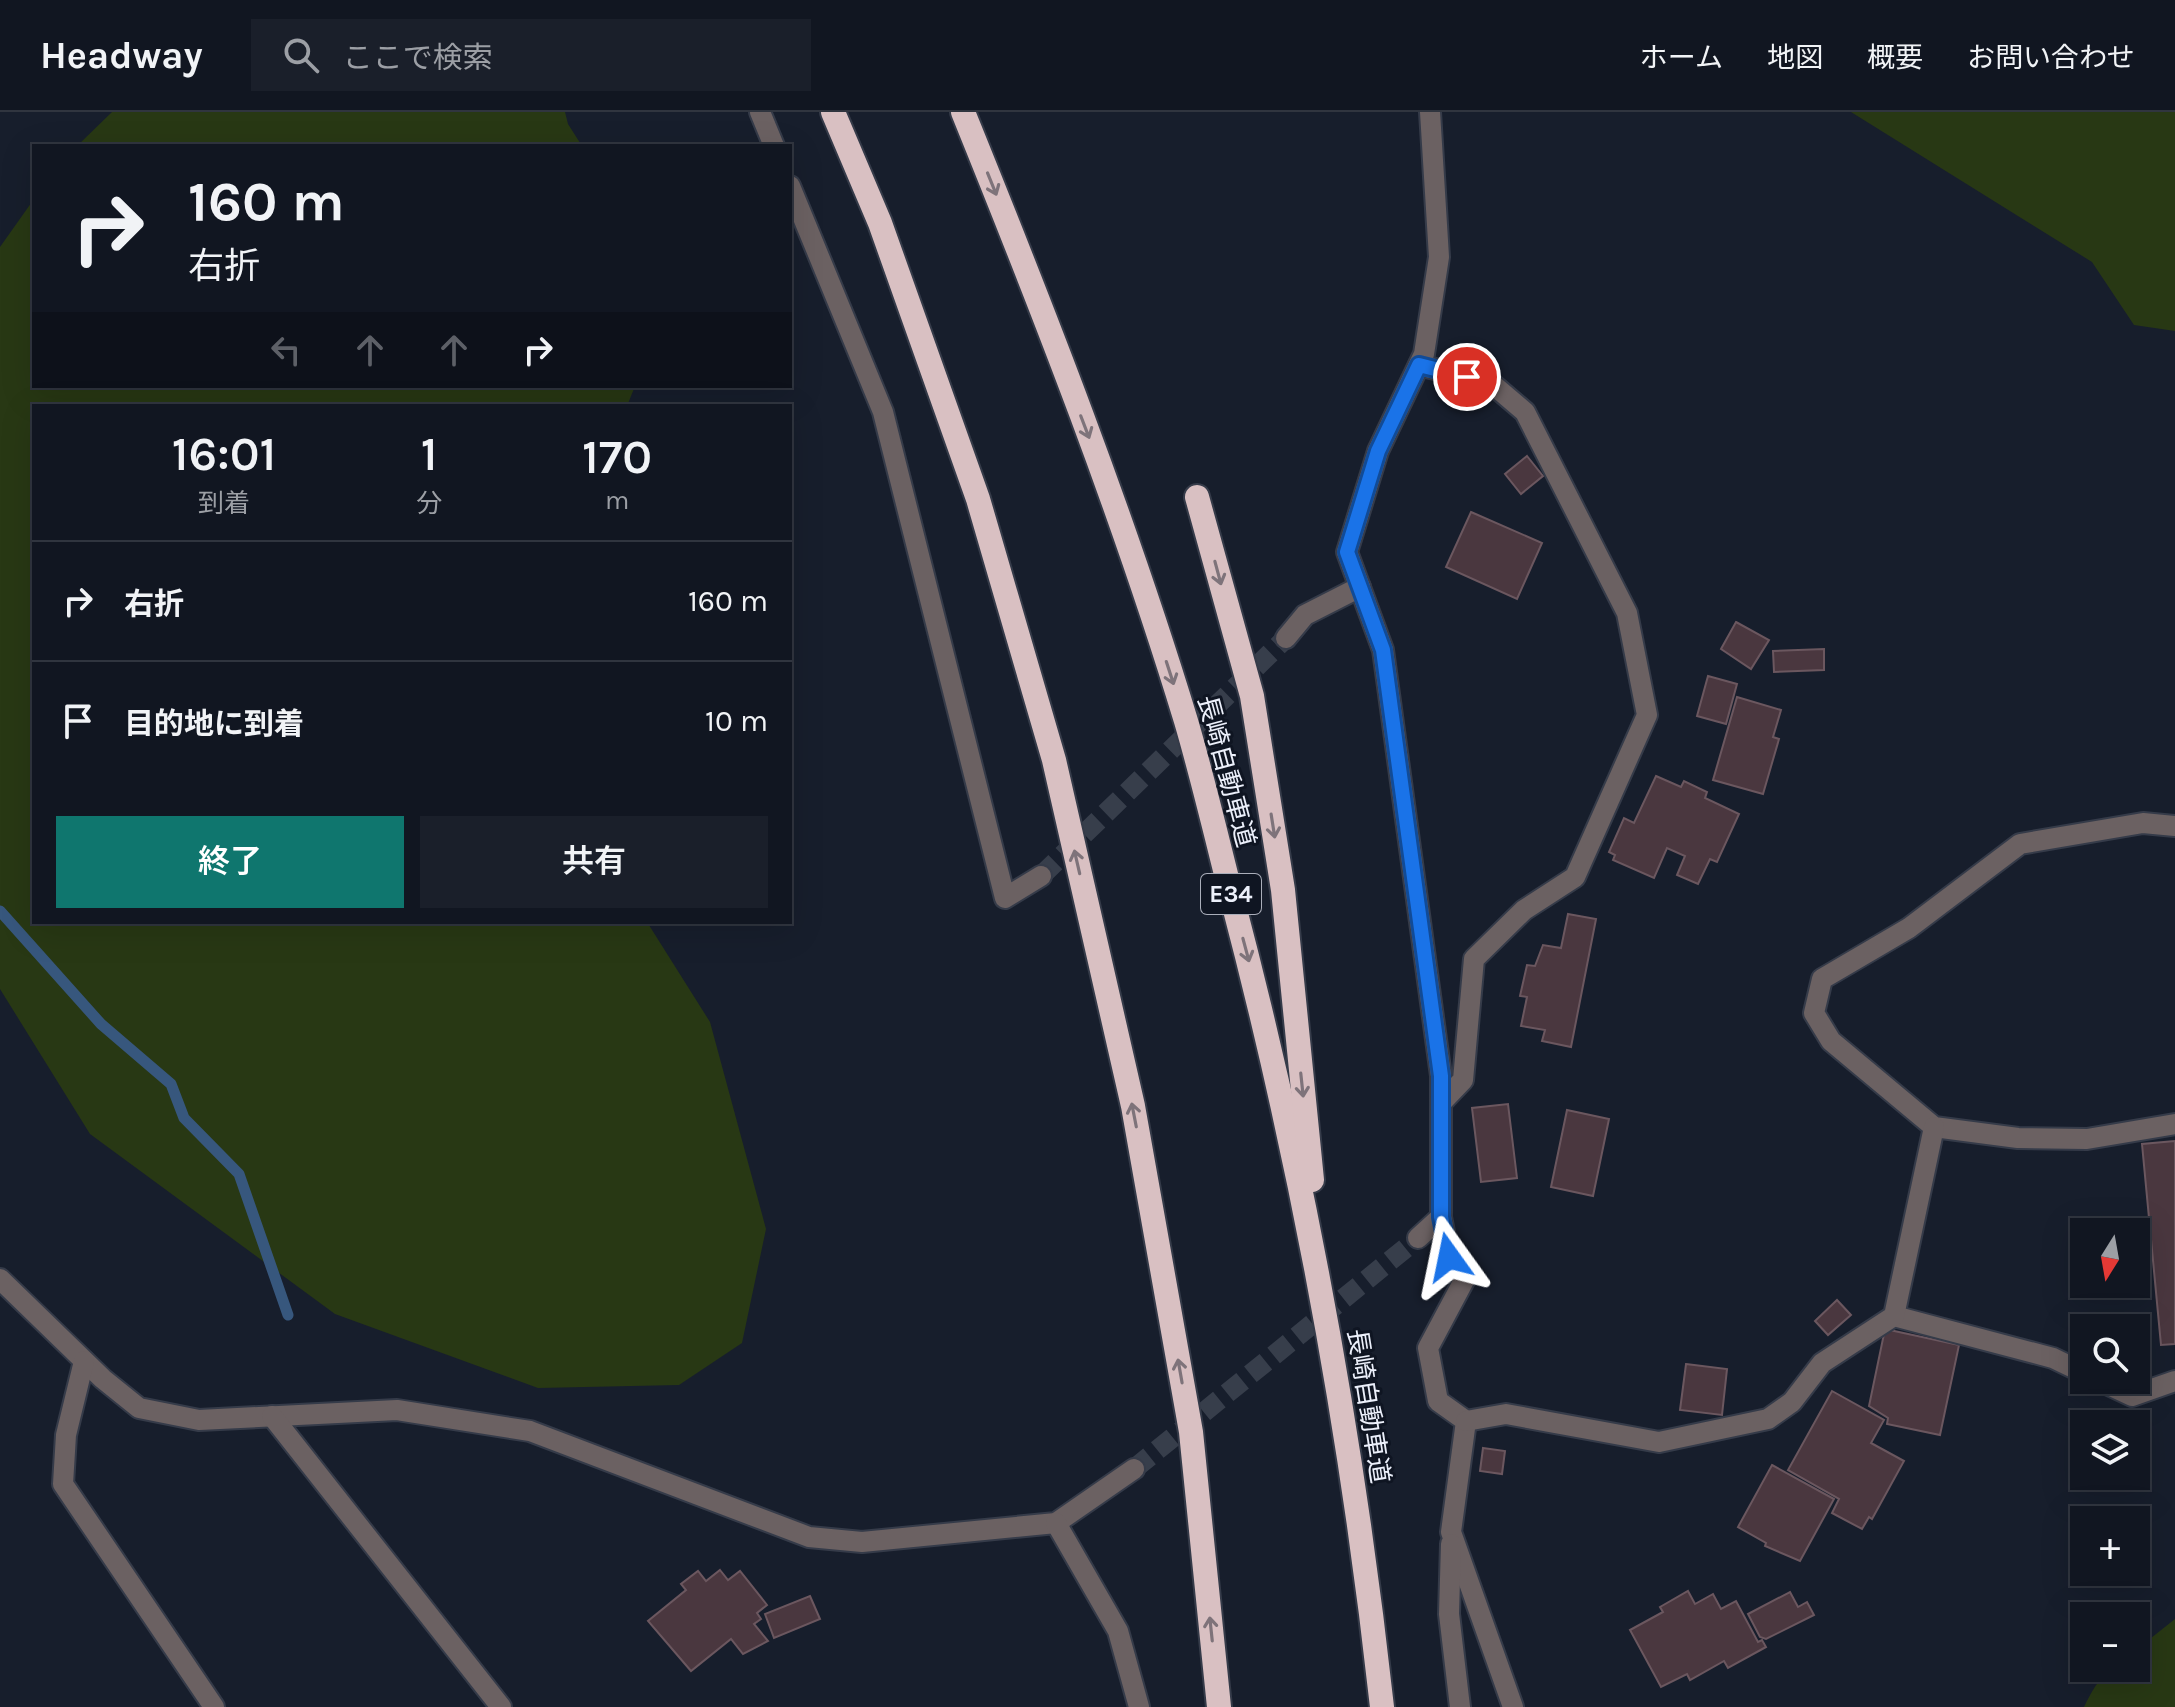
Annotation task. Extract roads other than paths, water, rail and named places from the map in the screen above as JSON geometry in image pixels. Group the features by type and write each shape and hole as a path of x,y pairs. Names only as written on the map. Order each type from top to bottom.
{"highway":[{"path":"833,112 880,223 978,499 1054,760 1133,1106 1191,1432 1219,1707"},
{"name":"長崎自動車道","path":"963,112 1112,497 1186,723 1265,1024 1324,1305 1367,1571 1382,1707"},
{"path":"1197,497 1252,696 1283,890 1324,1305"}],"street":[{"path":"760,112 773,144"},
{"path":"1430,112 1439,257 1424,354 1378,451 1347,552 1383,650 1441,1076 1441,1217 1449,1257 1469,1271 1428,1348 1438,1401 1466,1421 1506,1414 1659,1442 1768,1419 1792,1402 1822,1363 1894,1316 1934,1127"},
{"path":"792,191 883,412 1005,898 1041,876"},
{"path":"1419,365 1491,383 1525,412 1627,613 1647,715 1575,877 1524,910 1474,959 1463,1080 1441,1103"},
{"path":"1286,638 1305,615 1360,587"},
{"path":"2175,826 2143,823 2020,844 1909,928 1822,979 1814,1013 1831,1041 1934,1127 2018,1138 2087,1139 2175,1124"},
{"path":"1418,1238 1441,1217"},
{"path":"0,1279 103,1379 139,1408 199,1420 397,1410 530,1431 809,1537 862,1542 1056,1523 1134,1469"},
{"path":"1894,1316 2053,1358 2070,1366"},
{"path":"84,1361 66,1435 63,1484 214,1707"},
{"path":"2150,1390 2175,1381"},
{"path":"272,1416 501,1707"},
{"path":"1460,1707 1449,1614 1451,1532 1466,1421"},
{"path":"1056,1523 1118,1631 1139,1707"},
{"path":"1451,1532 1513,1707"}],"waterway":[{"path":"0,911 101,1024 171,1084 184,1118 239,1174 288,1315"}],"tunnel":[{"path":"1041,876 1286,638"},
{"path":"1134,1469 1418,1238"}]}
